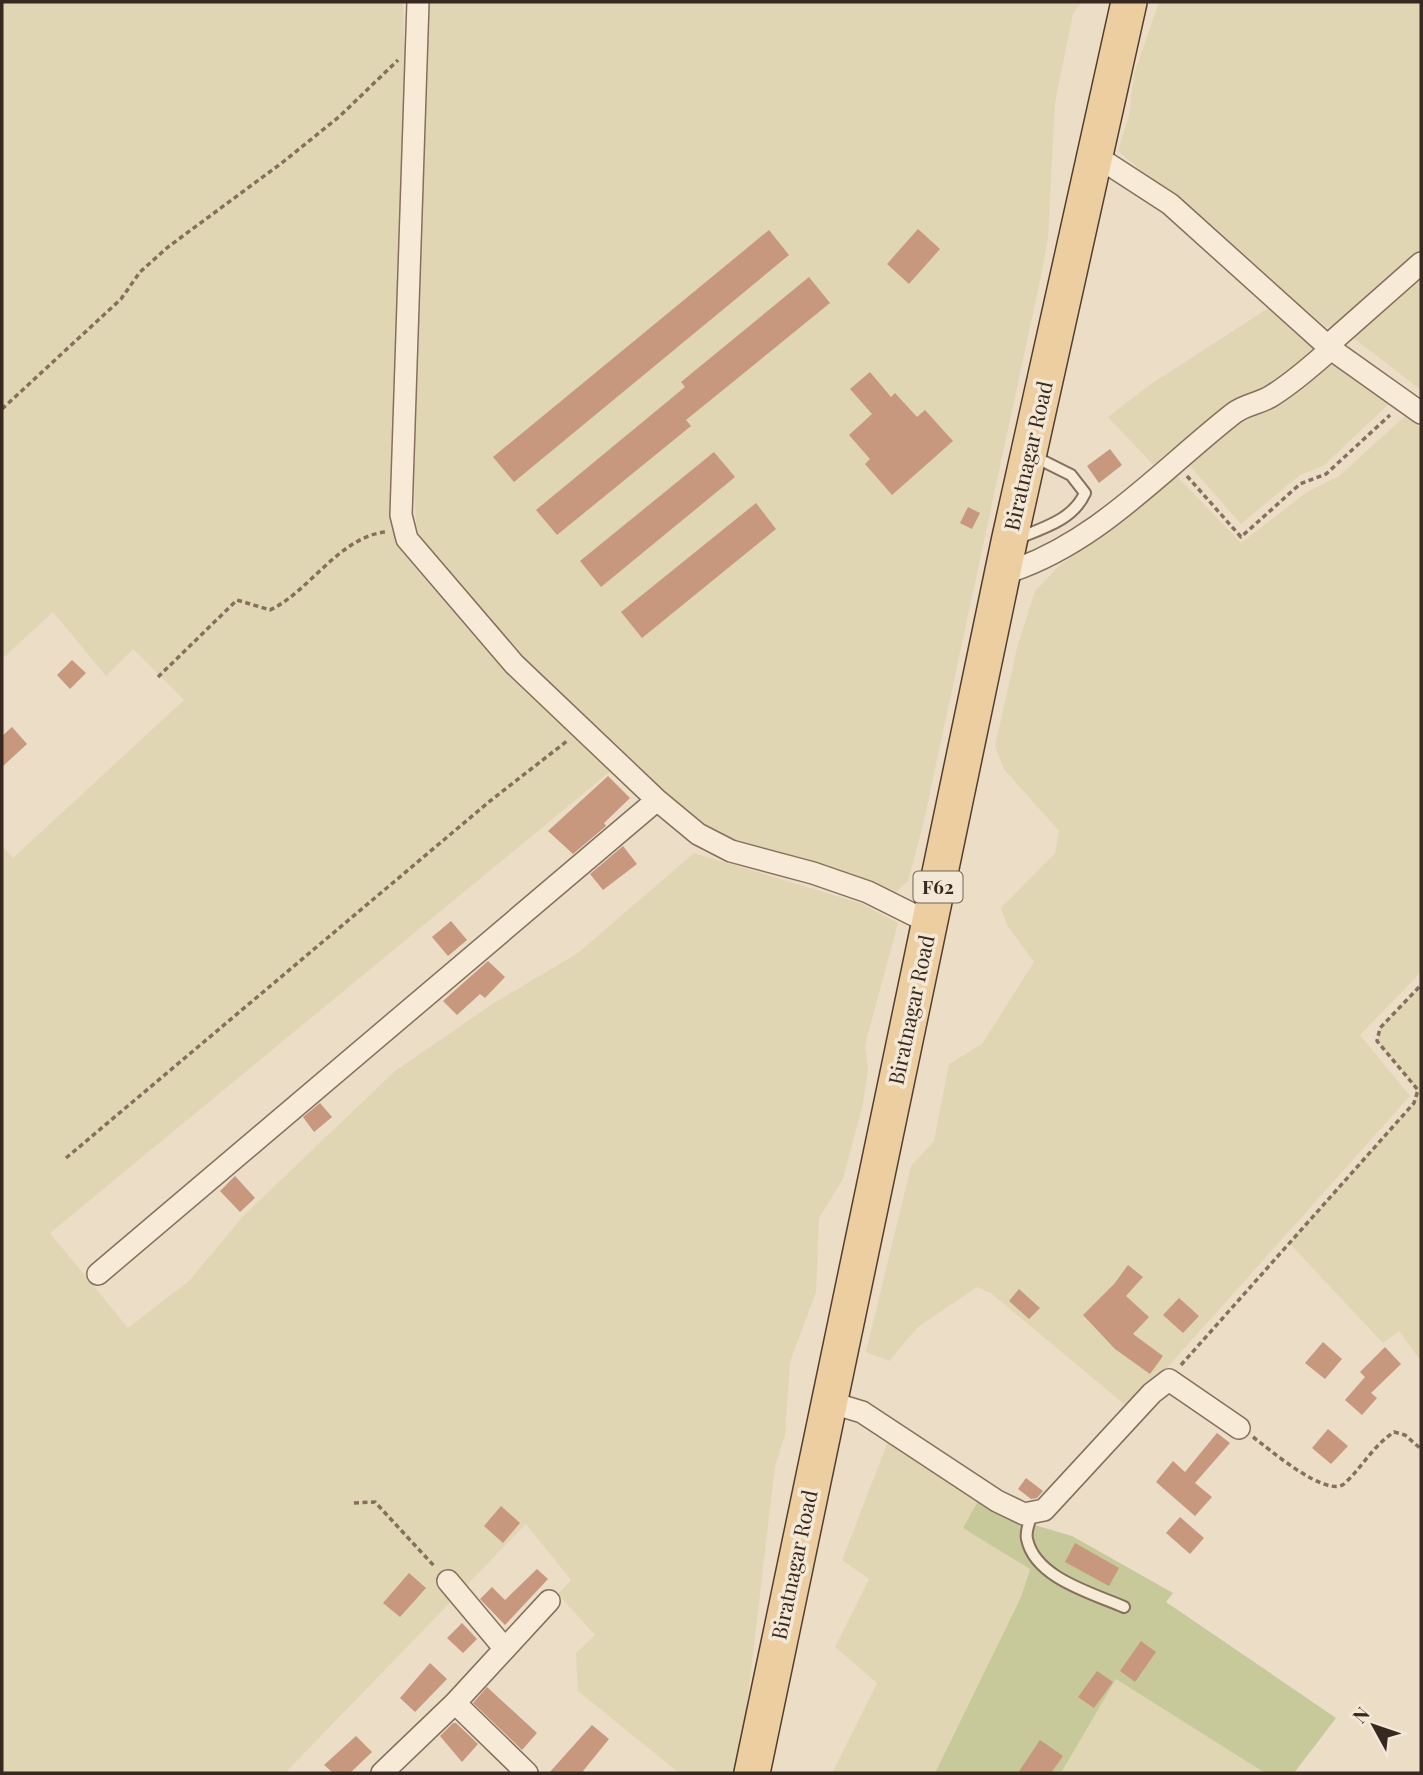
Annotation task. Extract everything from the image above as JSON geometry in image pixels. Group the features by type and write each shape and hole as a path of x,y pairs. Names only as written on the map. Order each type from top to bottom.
{"main road":[{"name":"Biratnagar Road","path":"752,1773 1007,557 1129,2"}],"street":[{"path":"418,2 401,515 407,539 514,664 657,800 698,834 731,851 857,888 930,923"},
{"path":"1096,156 1170,204 1331,349 1413,407"},
{"path":"1007,557 1038,563 1086,534 1176,464 1237,410 1271,397 1331,349 1335,339 1421,263"},
{"path":"98,1274 657,800"},
{"path":"830,1402 862,1412 998,1502 1024,1514 1044,1510 1152,1393 1169,1380 1239,1428"},
{"path":"448,1581 505,1649"},
{"path":"382,1773 456,1703 549,1601"},
{"path":"456,1703 527,1773"}],"lane":[{"path":"1007,557 1079,508 1085,493 1071,475 1030,455"},
{"path":"1032,1513 1026,1537 1032,1554 1052,1573 1124,1607"}],"path":[{"path":"2,408 121,299 140,272 167,247 283,162 340,116 387,67 417,47"},
{"path":"1176,464 1241,537 1300,484 1326,474 1413,407"},
{"path":"158,677 237,600 271,610 285,603 318,570 351,547 379,532 405,530"},
{"path":"66,1158 490,801 582,729"},
{"path":"1169,1380 1414,1103 1418,1090 1377,1041 1380,1028 1421,985"},
{"path":"1239,1428 1320,1485 1334,1489 1343,1486 1378,1443 1394,1432 1405,1434 1421,1450"},
{"path":"354,1503 375,1502 448,1581"}],"shaded area":[{"path":"2,2 403,2 405,67 393,528 419,569 612,770 50,1233 128,1328 190,1280 245,1214 395,1071 494,1003 578,953 694,853 860,903 898,923 865,1045 868,1070 863,1103 843,1179 819,1218 816,1292 790,1362 785,1435 775,1466 739,1773 679,1773 578,1691 576,1653 595,1635 558,1594 571,1580 526,1524 285,1773 2,1773 2,846 13,858 184,700 133,649 106,676 53,612 2,659"},
{"path":"427,2 1082,2 1073,14 1055,103 1048,238 1042,271 923,825 908,881 896,892 743,847 690,818 514,654 421,541 416,524 414,490 415,384"},
{"path":"1159,2 1421,2 1421,253 1340,324 1326,327 1118,151 1129,115 1134,74"},
{"path":"1421,275 1421,390 1352,337"},
{"path":"1270,307 1320,350 1158,470 1108,417 1151,384"},
{"path":"1331,360 1391,402 1323,466 1300,475 1241,524 1190,466 1242,419"},
{"path":"1405,416 1421,428 1421,972 1360,1035 1410,1096 1130,1409 992,1294 977,1287 918,1327 889,1361 866,1352 911,1166 934,1141 949,1064 982,1044 1034,962 1007,925 1001,908 1055,853 1059,831 1004,769 995,746 1017,648 1035,591 1056,569 1176,475 1241,543 1307,492 1339,476"},
{"path":"1421,985 1421,1361 1399,1331 1383,1343 1289,1243 1414,1103 1418,1090 1377,1041 1380,1028"},
{"path":"892,1431 983,1492 963,1528 1030,1568 1021,1597 935,1773 832,1773 877,1683 835,1647 869,1579 842,1560"},
{"path":"1116,1678 1265,1773 1061,1773"}],"green space":[{"path":"983,1492 1031,1524 1072,1536 1173,1593 1166,1602 1336,1718 1294,1773 1265,1773 1116,1679 1061,1773 935,1773 1021,1597 1030,1569 963,1528"}],"building":[{"path":"918,229 940,249 909,284 887,264"},
{"path":"769,230 789,255 514,482 493,457"},
{"path":"809,277 830,303 686,420 691,426 557,535 536,510 685,387 681,382"},
{"path":"870,372 891,397 895,393 917,417 925,410 953,441 892,495 865,464 870,459 849,435 872,414 850,389"},
{"path":"1110,449 1122,465 1099,483 1087,466"},
{"path":"714,452 735,477 601,587 580,561"},
{"path":"756,503 776,529 642,638 621,612"},
{"path":"968,507 980,513 972,529 960,523"},
{"path":"72,660 86,673 70,689 57,675"},
{"path":"12,727 27,744 2,767 2,736"},
{"path":"608,776 630,798 604,823 606,826 573,854 548,831"},
{"path":"623,846 637,864 603,890 590,874"},
{"path":"451,921 467,940 448,956 432,937"},
{"path":"488,961 505,977 485,998 480,994 457,1015 443,1001"},
{"path":"320,1103 332,1117 314,1132 303,1117"},
{"path":"235,1176 255,1198 240,1212 220,1191"},
{"path":"1128,1265 1143,1277 1126,1296 1149,1317 1133,1334 1163,1356 1150,1374 1115,1349 1083,1315 1115,1283"},
{"path":"1019,1289 1040,1308 1029,1319 1009,1301"},
{"path":"1179,1298 1199,1316 1183,1333 1163,1315"},
{"path":"1323,1342 1342,1359 1325,1379 1305,1363"},
{"path":"1385,1347 1401,1364 1371,1393 1377,1398 1362,1415 1345,1400 1365,1377 1360,1372"},
{"path":"1328,1429 1348,1446 1331,1464 1312,1448"},
{"path":"1217,1433 1230,1443 1195,1483 1212,1497 1195,1516 1156,1482 1173,1461 1185,1472"},
{"path":"1026,1478 1043,1491 1037,1498 1031,1499 1018,1489"},
{"path":"501,1506 520,1523 503,1543 484,1526"},
{"path":"1180,1517 1204,1538 1190,1554 1166,1533"},
{"path":"1075,1543 1119,1568 1109,1586 1065,1562"},
{"path":"537,1569 548,1579 505,1625 480,1599 492,1587 505,1600"},
{"path":"409,1573 426,1588 400,1617 383,1603"},
{"path":"462,1623 477,1639 463,1653 447,1638"},
{"path":"1141,1641 1156,1652 1135,1682 1120,1671"},
{"path":"430,1663 447,1679 415,1712 400,1698"},
{"path":"1097,1671 1113,1682 1094,1708 1078,1697"},
{"path":"487,1687 537,1733 522,1750 473,1703"},
{"path":"453,1723 478,1744 462,1762 440,1736"},
{"path":"592,1725 609,1739 583,1771 586,1773 549,1773"},
{"path":"356,1736 372,1752 350,1773 333,1773 324,1765"},
{"path":"1040,1740 1063,1756 1051,1773 1018,1773"}]}
